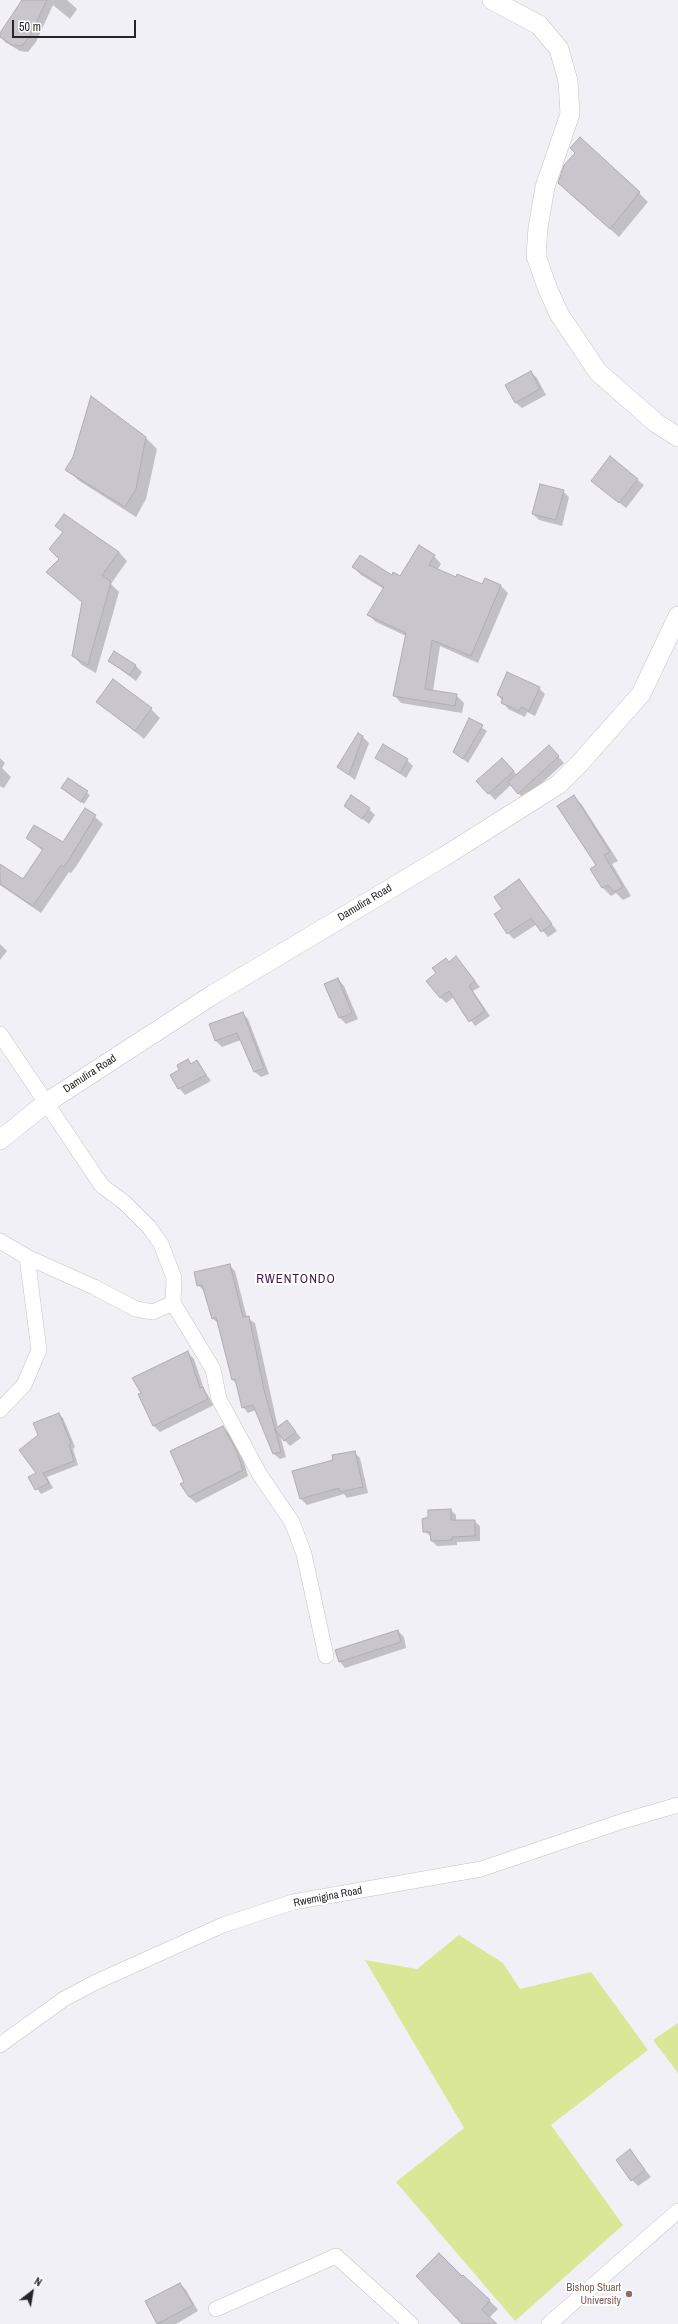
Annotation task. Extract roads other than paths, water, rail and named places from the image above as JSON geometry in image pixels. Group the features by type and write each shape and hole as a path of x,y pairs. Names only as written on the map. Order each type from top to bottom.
{"street":[{"path":"492,0 539,25 559,49 568,81 570,114 545,187 538,228 536,256 547,288 559,314 598,372 656,422 678,437"},
{"name":"Damulira Road","path":"0,1140 46,1103 234,982 445,856 559,784 580,763 641,694 678,616"},
{"path":"0,1034 102,1186 125,1203 149,1227 161,1244 174,1278 173,1303 213,1369 219,1399 260,1475 292,1522 304,1554 326,1656"},
{"path":"0,1241 27,1257 94,1287 136,1309 153,1312 173,1303"},
{"path":"0,1410 24,1385 39,1350 27,1257"},
{"name":"Rwemigina Road","path":"0,2045 64,1999 223,1925 293,1902 481,1868 623,1821 678,1805"},
{"path":"549,2324 678,2211"},
{"path":"216,2309 336,2256 411,2324"}],"place":[{"name":"Bishop Stuart University","path":"629,2294"}],"district":[{"name":"RWENTONDO","path":"296,1280"}]}
